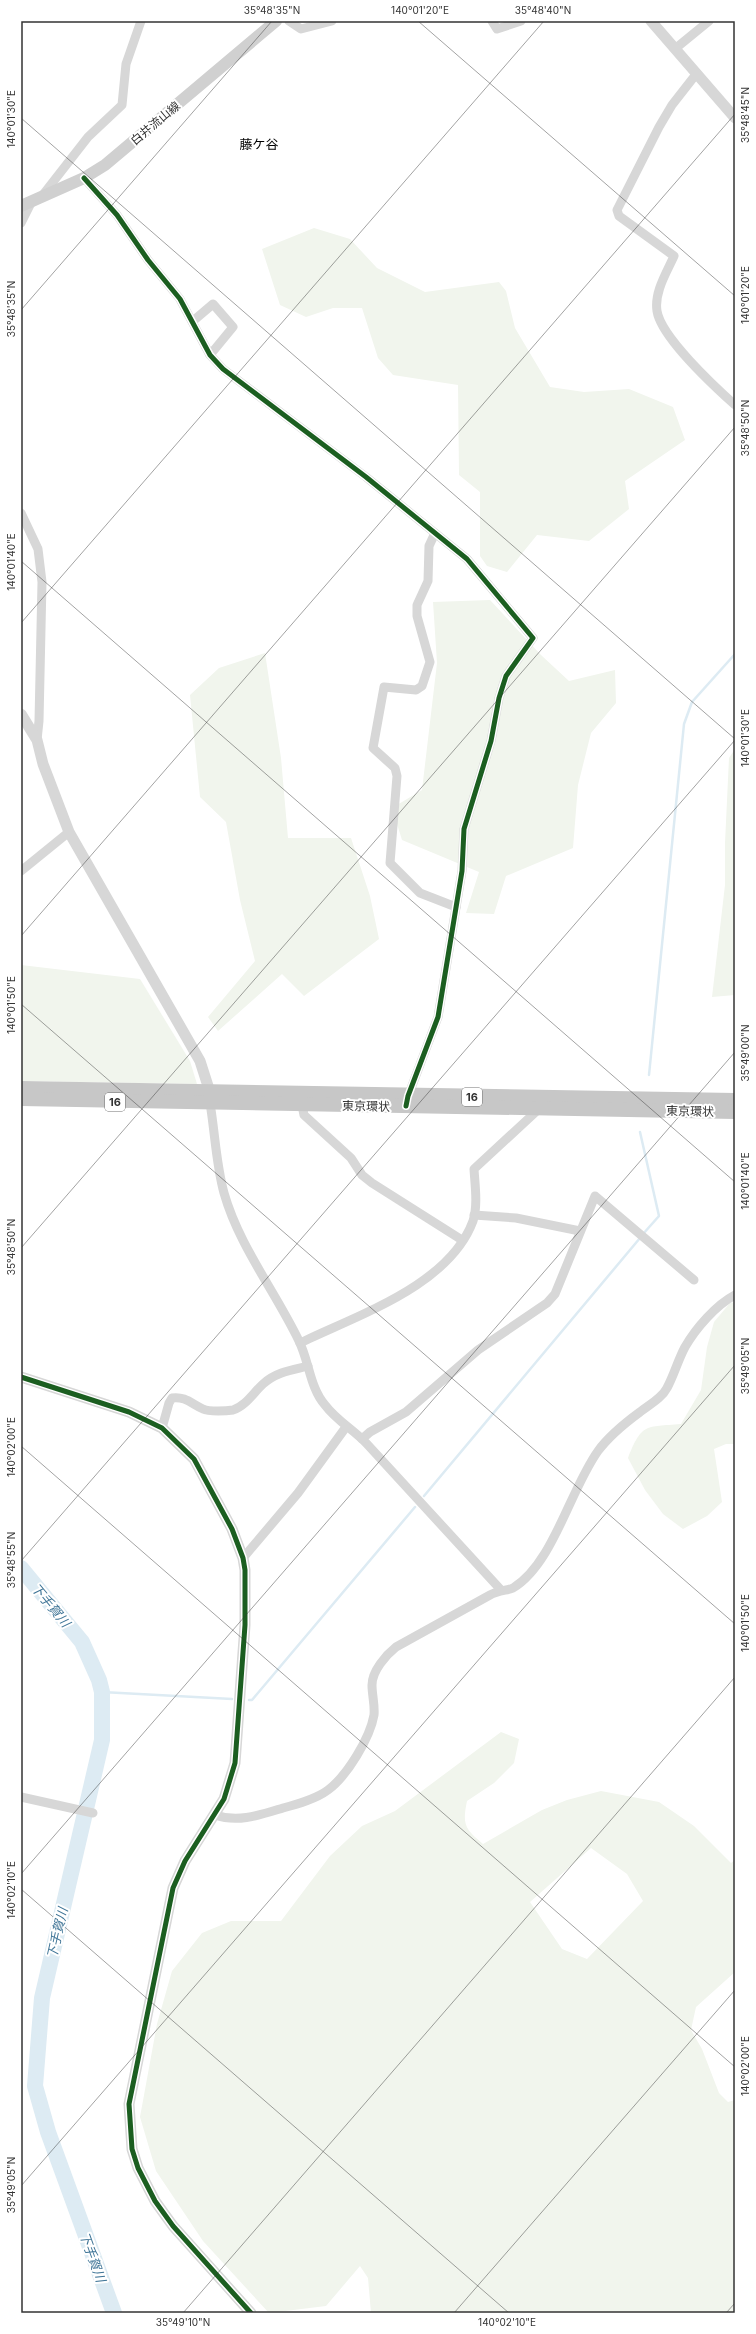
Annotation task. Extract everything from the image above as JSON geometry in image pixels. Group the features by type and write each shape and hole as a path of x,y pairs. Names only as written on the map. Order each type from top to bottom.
{"highway":[{"name":"東京環状","path":"21,1088 209,1097 407,1101 735,1100"},
{"name":"東京環状","path":"21,1099 209,1097 302,1105 407,1101 540,1108 735,1112"}],"main road":[{"name":"白井流山線","path":"31,202 84,178 105,165 276,21"}],"street":[{"path":"21,223 31,202 88,137 122,105 126,64 141,21"},
{"path":"289,21 301,30 332,21"},
{"path":"492,21 497,29 522,21"},
{"path":"651,21 676,48 735,118"},
{"path":"676,48 709,21"},
{"path":"697,73 672,105 659,127 617,210 619,216 674,256 659,288 656,310 659,321 702,375 735,405"},
{"path":"84,178 117,214 148,260 180,300 193,321 210,355 223,368 435,533 480,573 533,638 506,676 499,698 491,741 464,829 462,871 438,1017 407,1101"},
{"path":"193,321 213,304 234,327 210,355"},
{"path":"21,512 38,549 42,582 39,721 37,740"},
{"path":"435,533 428,546 428,581 417,605 417,616 430,662 422,686 416,690 384,687 373,748 395,768 397,776 393,846 390,863 420,893 456,907"},
{"path":"21,714 37,740 43,764 69,832 200,1061 209,1097 218,1166 232,1217 300,1343 316,1389 324,1404 346,1427 362,1438 501,1590"},
{"path":"21,871 69,832"},
{"path":"302,1105 304,1115 351,1158 362,1175 372,1183 462,1240"},
{"path":"300,1343 395,1300 433,1273 462,1240 474,1215 476,1199 474,1169 540,1108"},
{"path":"362,1438 406,1412 478,1350 547,1303 555,1294 595,1196 694,1280"},
{"path":"474,1215 516,1218 580,1231"},
{"path":"215,1815 233,1820 258,1816 287,1807 328,1790 352,1764 365,1738 374,1716 372,1683 388,1654 396,1647 501,1590 511,1590 525,1579 537,1566 584,1473 598,1451 627,1422 666,1389 686,1346 714,1312 726,1300 735,1295"},
{"path":"162,1428 169,1403 172,1398 179,1397 188,1400 205,1410 233,1410 243,1404 274,1375 308,1366"},
{"path":"21,1377 129,1412 162,1428 179,1443 197,1464 232,1529 243,1558 246,1592 238,1742 231,1780 215,1815 185,1861 173,1888 129,2104 132,2150 138,2168 155,2201 173,2226 251,2313"},
{"path":"243,1558 298,1494 346,1427"},
{"path":"21,1797 93,1813"}],"shaded area":[{"path":"314,228 350,239 377,268 425,292 499,282 506,291 515,328 550,387 584,392 629,389 673,407 685,440 625,481 629,509 589,541 537,535 507,572 487,566 480,556 480,492 459,475 458,385 393,375 378,358 362,308 333,308 306,317 280,305 262,249"},
{"path":"490,600 541,655 569,681 615,670 616,703 591,733 578,785 573,848 506,876 494,914 466,913 479,872 402,840 392,808 422,790 437,663 433,602"},
{"path":"265,653 281,758 288,838 351,838 370,896 379,939 304,996 282,974 218,1031 208,1017 255,961 240,900 226,822 200,797 190,695 219,668"},
{"path":"735,749 735,995 712,997 725,885 725,843 729,758"},
{"path":"21,965 140,979 190,1061 197,1084 21,1081"},
{"path":"735,1302 735,1444 726,1444 714,1449 722,1502 707,1516 683,1529 663,1514 645,1490 628,1458 637,1438 646,1429 681,1424 701,1390 707,1347 714,1322 730,1303"},
{"path":"501,1732 519,1739 514,1763 494,1783 467,1801 465,1816 466,1826 483,1844 542,1810 567,1800 601,1791 659,1802 694,1826 731,1863 735,1860 735,1972 696,2007 691,2030 702,2049 719,2093 728,2102 735,2100 735,2313 371,2313 368,2278 360,2266 326,2306 269,2313 203,2241 156,2171 140,2117 157,2024 172,1971 202,1933 231,1921 281,1921 330,1856 362,1826 395,1811","holes":["591,1848 627,1874 643,1901 587,1959 562,1949 530,1902"]}],"waterway":[{"path":"649,1075 684,724 692,702 735,654"},
{"path":"640,1132 659,1216 643,1234"},
{"path":"424,1496 640,1238"},
{"path":"249,1700 252,1700 415,1507"},
{"name":"下手賀川","path":"21,1568 82,1642 99,1680 102,1692 102,1740 42,1998 35,2086 48,2132 114,2313"},
{"path":"102,1692 232,1699"}],"cycle path":[{"path":"84,178 117,215 148,260 180,299 210,355 223,369 366,477 467,559 533,638 506,676 499,698 491,741 464,829 462,871 438,1017 408,1096 406,1106"},
{"path":"21,1377 129,1412 162,1428 194,1459 232,1529 243,1558 245,1570 245,1625 235,1763 224,1799 185,1861 173,1888 129,2104 132,2149 138,2168 155,2201 173,2226 251,2313"}],"district":[{"name":"藤ケ谷","path":"259,144"}]}
